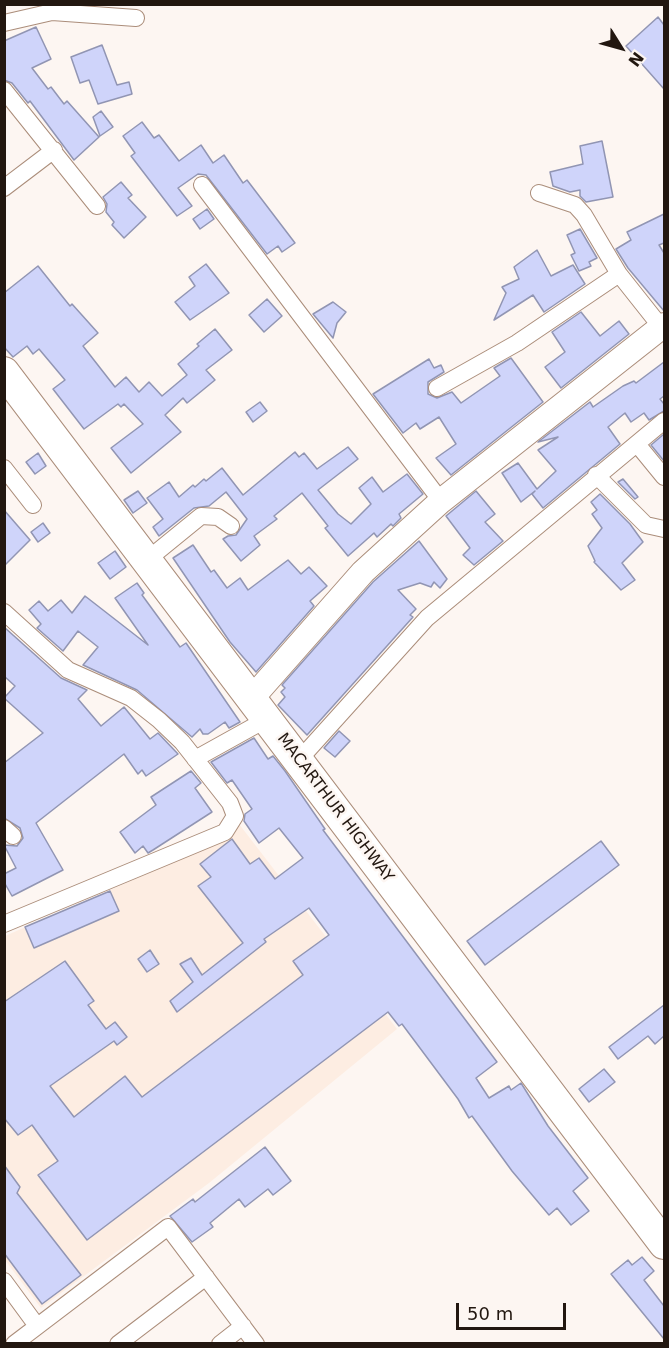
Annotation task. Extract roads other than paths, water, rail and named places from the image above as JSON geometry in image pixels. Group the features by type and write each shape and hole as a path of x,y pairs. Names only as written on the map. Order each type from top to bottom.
{"highway":[{"name":"MACARTHUR HIGHWAY","path":"4,372 664,1244"}],"street":[{"path":"4,23 52,12 136,18"},
{"path":"4,90 54,150 97,207"},
{"path":"4,188 54,150"},
{"path":"202,185 441,501"},
{"path":"195,759 260,709 363,572 441,501 663,326 619,274 584,215 575,205 539,193"},
{"path":"437,388 517,343 619,274"},
{"path":"299,760 427,618 596,475 664,421"},
{"path":"637,444 664,477"},
{"path":"4,468 33,505"},
{"path":"596,475 646,525 664,530"},
{"path":"147,560 201,516 218,518 231,526"},
{"path":"4,612 68,670 131,698 170,731 195,759 234,811 234,822 225,832 4,924"},
{"path":"14,1344 168,1227 256,1344"},
{"path":"118,1344 206,1277"},
{"path":"4,1281 37,1326"},
{"path":"220,1344 243,1326"}]}
